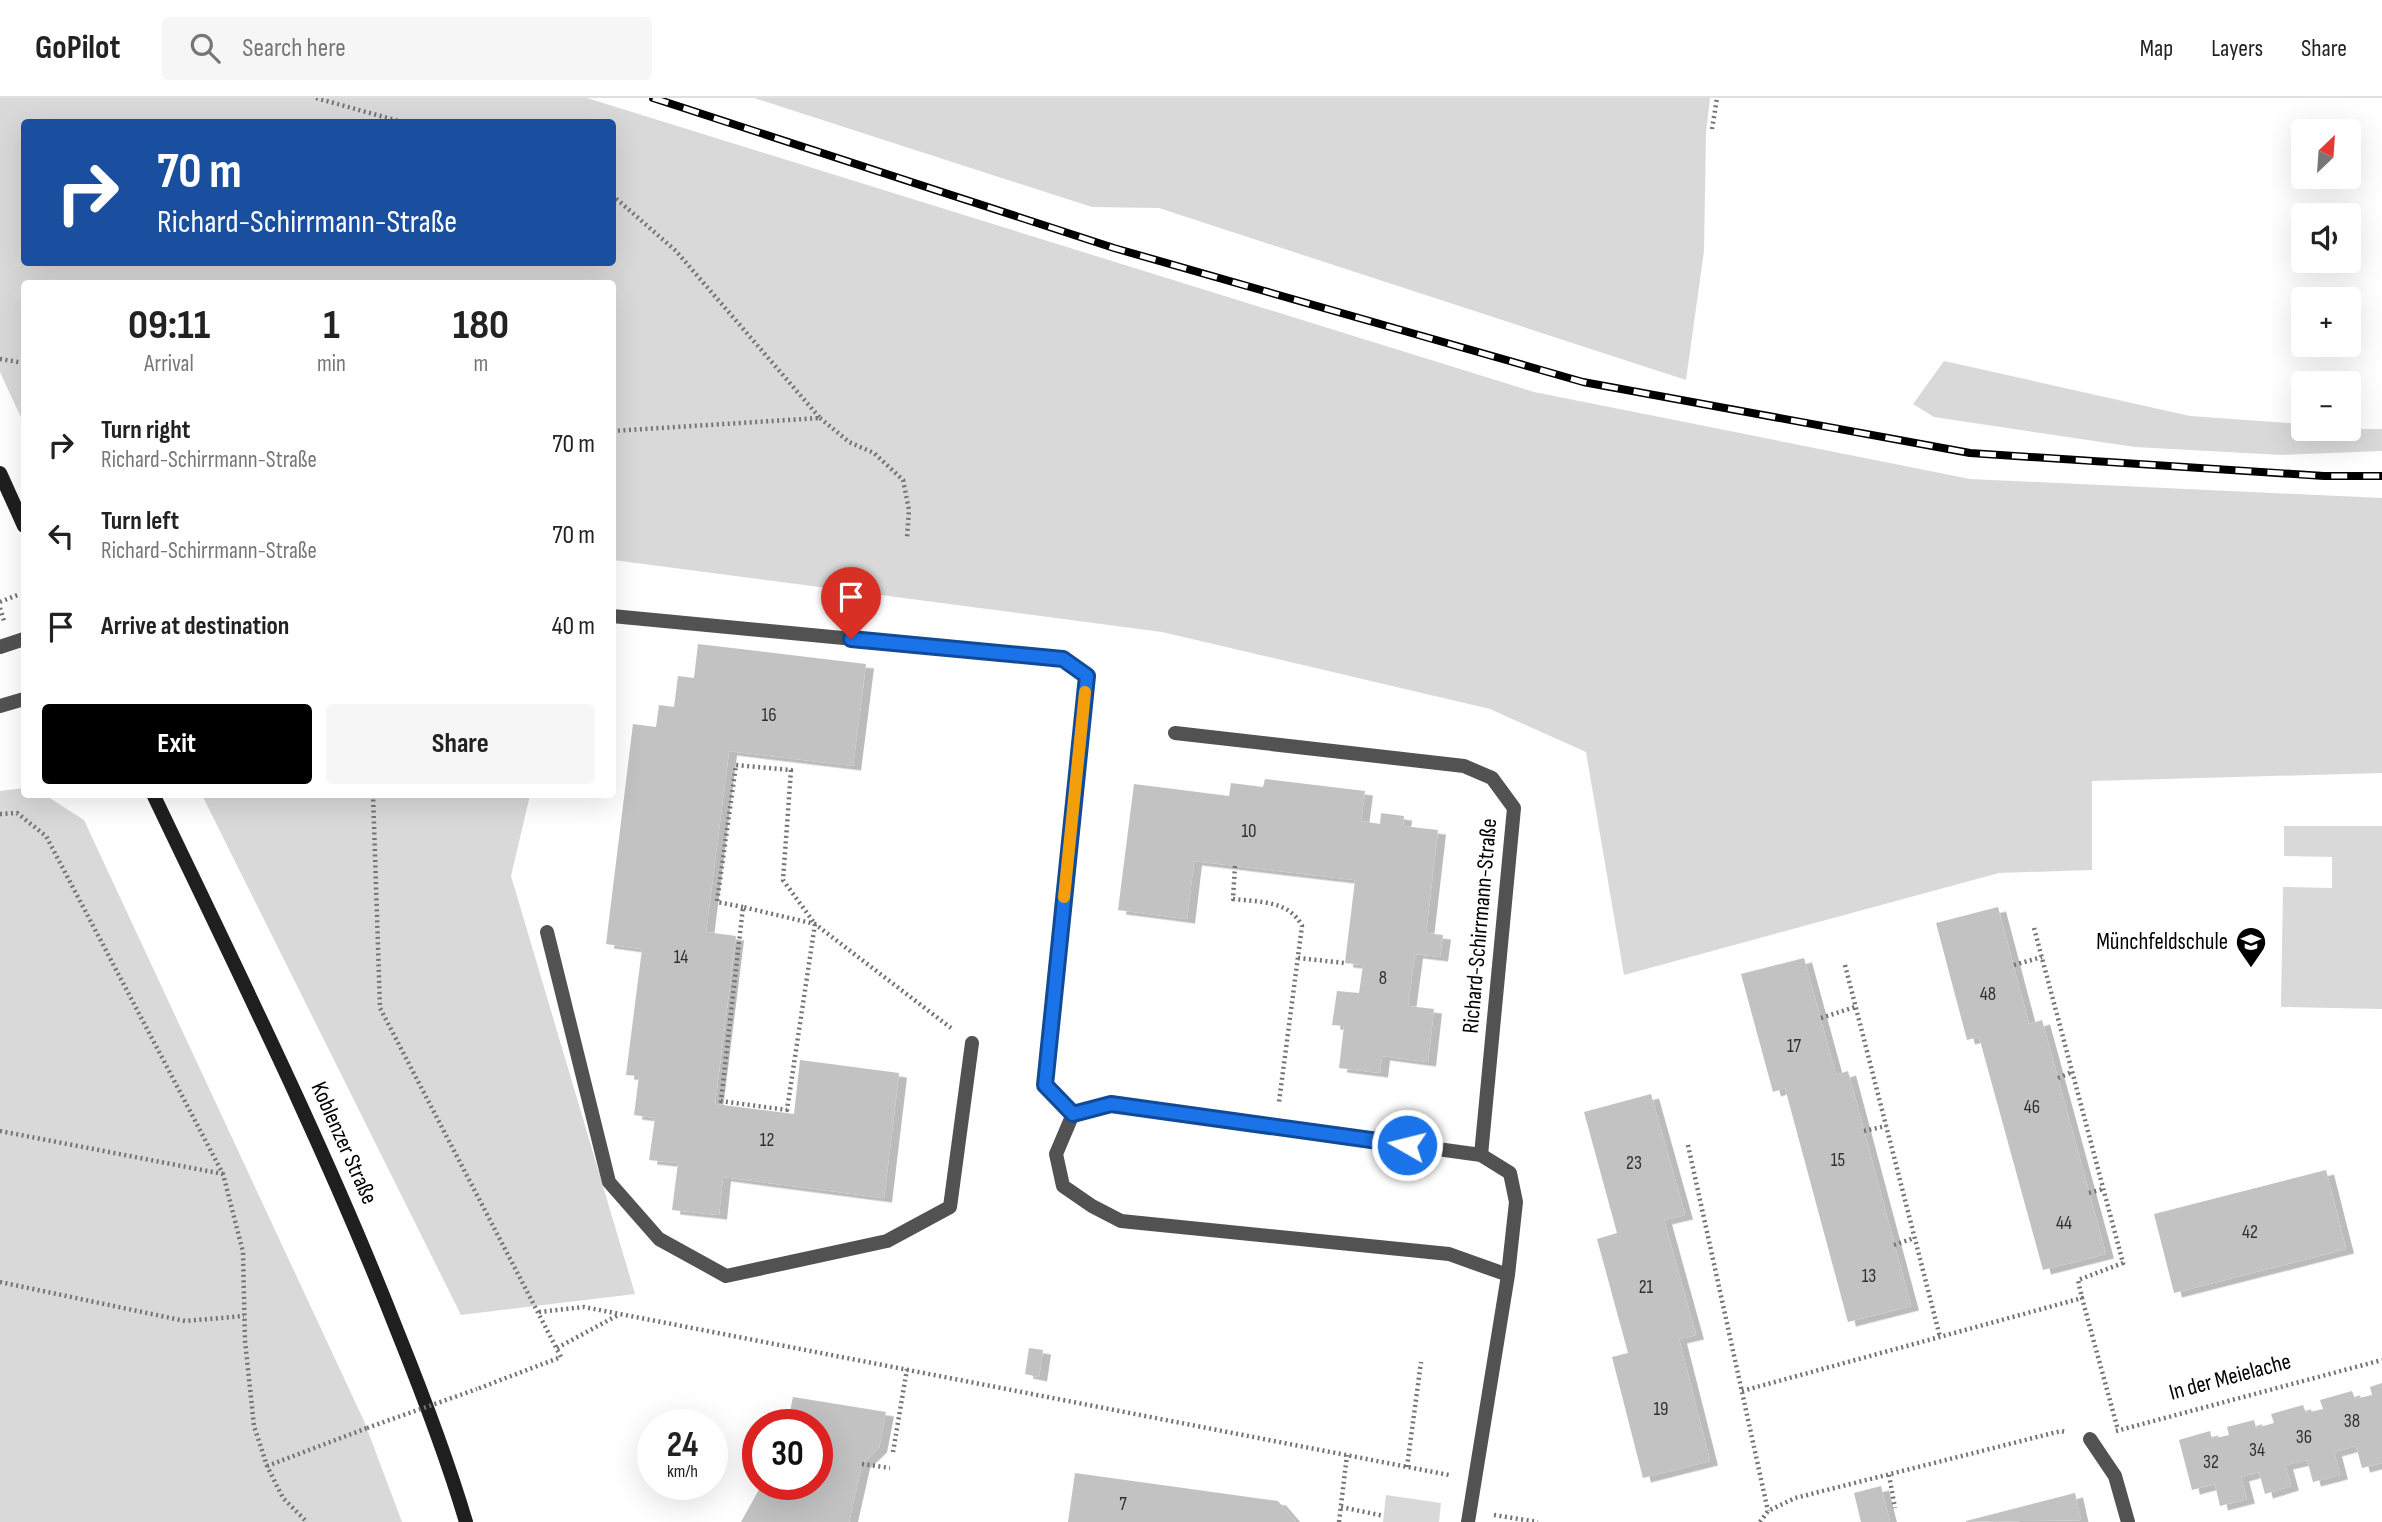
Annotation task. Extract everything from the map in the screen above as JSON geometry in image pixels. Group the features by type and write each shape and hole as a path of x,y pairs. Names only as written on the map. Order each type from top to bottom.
{"main road":[{"path":"0,475 21,520"},
{"name":"Koblenzer Straße","path":"154,798 307,1116 361,1237 453,1479 466,1522"}],"street":[{"path":"616,616 1063,659 1087,676 1045,1085 1073,1114"},
{"path":"0,647 21,640"},
{"path":"0,706 21,700"},
{"name":"Richard-Schirrmann-Straße","path":"1175,733 1464,766 1492,778 1514,808 1481,1155"},
{"path":"547,932 609,1182 659,1239 726,1276 887,1241 950,1207 971,1043"},
{"path":"1073,1114 1111,1104 1481,1155 1510,1173 1516,1202 1508,1275 1469,1516"},
{"path":"1073,1114 1056,1154 1063,1186 1091,1206 1121,1222 1450,1254 1508,1275"},
{"path":"2090,1438 2115,1476 2127,1522"}],"path":[{"path":"316,98 391,119"},
{"path":"1712,129 1717,98"},
{"path":"616,198 676,251 820,418 849,442 874,453 903,480 909,510 907,538"},
{"path":"0,359 21,362"},
{"path":"616,431 820,418"},
{"path":"0,602 20,594"},
{"path":"815,923 717,902 736,765 791,770 783,880 815,923 971,1043"},
{"path":"267,1466 561,1357 380,1008 373,798"},
{"path":"0,814 17,813 46,836 223,1174 243,1252 244,1316 254,1426 267,1466 283,1498 307,1522"},
{"path":"1235,866 1233,899 1276,904 1296,913 1302,926 1275,1128"},
{"path":"743,907 721,1101 787,1110 815,923"},
{"path":"2034,928 2123,1263 2078,1280 2118,1431"},
{"path":"2014,965 2042,957"},
{"path":"1298,958 1345,963"},
{"path":"1845,965 1940,1337"},
{"path":"1821,1017 1855,1007"},
{"path":"2058,1078 2072,1072"},
{"path":"1864,1131 1886,1126"},
{"path":"0,1131 223,1174"},
{"path":"1688,1145 1768,1511"},
{"path":"2089,1193 2103,1189"},
{"path":"1895,1245 1914,1238"},
{"path":"0,1282 185,1321 244,1316"},
{"path":"1742,1391 2082,1298"},
{"path":"539,1312 584,1307 1474,1479"},
{"path":"556,1348 620,1314"},
{"name":"In der Meielache","path":"1760,1522 1768,1511 1795,1498 2061,1431 2090,1438 2382,1360"},
{"path":"1407,1467 1421,1362"},
{"path":"893,1452 907,1369"},
{"path":"1339,1522 1347,1455"},
{"path":"862,1464 890,1468"},
{"path":"1889,1475 1895,1508"},
{"path":"1341,1507 1384,1516"},
{"path":"1469,1516 1538,1522"}],"shaded area":[{"path":"0,98 587,98 1534,392 1970,479 2382,498 2382,773 2092,781 2092,870 1999,873 1624,975 1586,752 1490,709 1162,632 616,560 616,280 21,280 21,418 0,372"},
{"path":"754,98 1710,98 1706,133 1704,251 1686,380 1159,208 1092,207"},
{"path":"1944,361 2190,416 2291,423 2291,441 2361,441 2361,429 2382,429 2382,451 2282,455 2135,447 1934,417 1913,404"},
{"path":"21,788 21,798 50,798 84,820 364,1421 402,1522 0,1522 0,791"},
{"path":"203,798 529,798 511,876 635,1294 461,1315"},
{"path":"2284,826 2382,826 2382,1009 2281,1007 2283,887 2332,888 2332,857 2284,856"},
{"path":"1386,1495 1441,1503 1439,1522 1383,1522"}],"building":[{"path":"698,644 866,664 853,766 729,751 706,932 736,936 715,1104 794,1114 800,1060 899,1073 884,1198 723,1177 719,1215 672,1210 678,1163 649,1160 655,1118 634,1115 639,1076 626,1075 642,949 606,944 633,724 656,727 659,705 674,707 678,676 694,678"},
{"path":"1265,779 1365,791 1361,821 1380,824 1381,813 1404,816 1403,826 1438,830 1426,933 1443,935 1440,957 1415,954 1408,1006 1434,1009 1428,1062 1382,1056 1380,1073 1339,1068 1344,1026 1332,1025 1337,991 1359,993 1363,965 1345,963 1355,880 1194,861 1187,919 1118,910 1134,784 1229,796 1231,783 1263,787"},
{"path":"1998,907 2029,1024 2042,1020 2106,1254 2043,1270 1979,1037 1967,1040 1936,923"},
{"path":"1804,958 1836,1075 1848,1071 1911,1306 1848,1322 1785,1088 1773,1092 1741,974"},
{"path":"1651,1094 1685,1215 1664,1220 1696,1335 1679,1339 1710,1461 1643,1478 1612,1357 1628,1353 1597,1239 1617,1233 1584,1112"},
{"path":"2326,1170 2346,1249 2174,1293 2154,1214"},
{"path":"1029,1348 1043,1350 1039,1377 1025,1374"},
{"path":"2382,1383 2382,1463 2362,1468 2356,1446 2334,1452 2340,1475 2313,1482 2307,1460 2285,1465 2291,1486 2265,1494 2259,1472 2241,1477 2247,1499 2220,1506 2215,1484 2192,1490 2179,1440 2210,1431 2212,1439 2229,1435 2227,1427 2254,1420 2256,1428 2274,1423 2271,1414 2303,1405 2306,1413 2323,1409 2320,1400 2352,1391 2355,1399 2372,1395 2370,1387"},
{"path":"793,1397 886,1412 879,1448 862,1464 849,1522 741,1522 753,1500 833,1500 833,1409 790,1409"},
{"path":"1075,1473 1278,1501 1296,1522 1068,1522"},
{"path":"1881,1486 1890,1522 1861,1522 1854,1493"},
{"path":"2075,1493 2081,1520 1966,1522 1966,1521"}],"railway":[{"path":"653,98 1114,248 1583,382 1970,453 2324,476 2382,476"}],"slow traffic":[{"path":"1064,897 1085,692"}],"place":[{"name":"Münchfeldschule","path":"2251,969"}],"route":[{"path":"851,639 1063,659 1087,676 1045,1085 1073,1114 1111,1104 1407,1145"}]}
